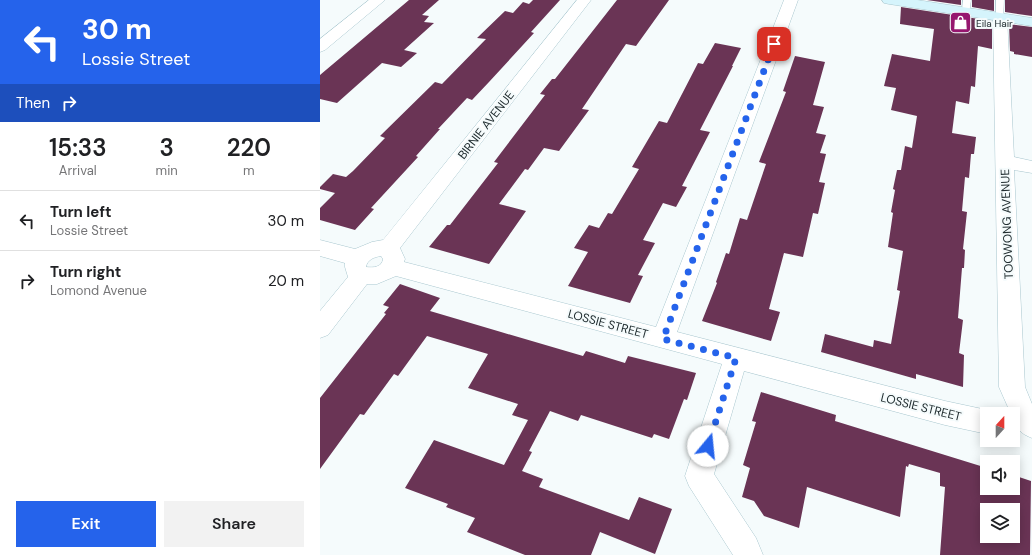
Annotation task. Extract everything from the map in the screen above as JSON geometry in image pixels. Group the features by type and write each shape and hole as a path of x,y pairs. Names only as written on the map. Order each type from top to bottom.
{"main road":[{"path":"889,0 1000,9 1032,22"}],"street":[{"path":"320,47 378,0"},
{"name":"BIRNIE AVENUE","path":"390,258 584,0"},
{"path":"663,339 791,0"},
{"name":"TOOWONG AVENUE","path":"1000,9 1012,387 1024,422"},
{"path":"1005,162 1032,167"},
{"path":"320,248 360,267 367,277 381,275 390,258"},
{"name":"LOSSIE STREET","path":"390,258 663,339 945,413 980,420"},
{"path":"320,328 360,267"},
{"path":"736,358 699,476 746,548 748,555"}],"building":[{"path":"409,0 439,0 422,15 429,16 424,22 434,23 404,50 417,53 401,67 382,63 337,103 320,99 320,75"},
{"path":"533,0 560,0 531,32 534,33 472,100 467,98 438,129 440,129 416,156 418,157 371,208 374,209 355,230 320,220 320,208 335,193 320,189 320,187 333,174 346,177 353,171 385,138 380,136 435,82 442,84 486,39 477,38 505,11 513,13 523,2 529,4"},
{"path":"617,0 669,0 636,46 626,44 582,109 589,110 559,151 544,148 528,170 525,169 499,204 526,211 489,264 429,247 447,225 450,225 498,163 494,162 545,95 540,94 552,79 555,79"},
{"path":"927,0 961,0 961,5"},
{"path":"972,0 994,0 994,11 972,7"},
{"path":"1005,0 1032,0 1032,16 1005,12"},
{"path":"901,7 992,21 992,49 978,46 975,87 971,86 969,104 956,101 952,133 976,137 974,154 971,154 969,178 965,177 962,211 967,212 963,249 965,250 964,268 962,268 958,318 963,320 959,353 964,355 963,387 916,374 916,379 821,352 825,334 873,347 874,340 891,344 900,291 897,290 903,251 888,247 893,213 891,212 895,190 893,189 897,170 901,170 905,146 912,148 917,116 891,110 896,88 884,86 892,54 930,61 934,29 900,24"},
{"path":"1009,24 1032,27 1032,57 1014,54 1014,52 1010,51"},
{"path":"715,43 741,48 700,130 710,132 682,186 687,187 676,207 663,203 643,240 655,243 638,275 643,276 630,303 568,286 588,252 574,248 589,225 599,228 608,213 612,214 639,169 632,167 659,121 667,123 698,63 703,64"},
{"path":"795,56 825,62 813,105 824,107 816,133 826,135 820,153 826,154 819,182 825,183 818,214 813,213 803,257 784,253 769,309 780,312 771,341 702,321 717,283 716,282 726,253 729,254 740,218 747,220 766,164 759,162 786,92 783,91"},
{"path":"400,284 440,298 430,311 583,356 586,351 625,363 628,356 696,373 687,400 684,399 669,439 654,434 652,438 581,415 578,421 550,411 529,451 532,452 522,471 543,479 539,487 629,520 639,497 672,509 655,554 600,532 591,555 525,555 467,532 475,518 446,507 448,504 405,488 434,440 504,465 528,420 512,415 518,404 468,388 488,354 427,336 398,376 394,374 364,415 360,414 320,469 320,398 386,314 384,313 389,307 383,305"},
{"path":"761,392 836,415 835,421 980,466 980,495 1020,495 1020,477 1031,481 1030,555 940,555 945,487 940,486 940,473 909,464 908,467 906,466 900,517 807,487 799,528 764,516 754,501 742,497 750,468 743,465 756,422 752,421"}],"place":[{"name":"Eila Hair","path":"961,23"}],"route":[{"path":"708,446 736,358 663,339 774,44"}]}
